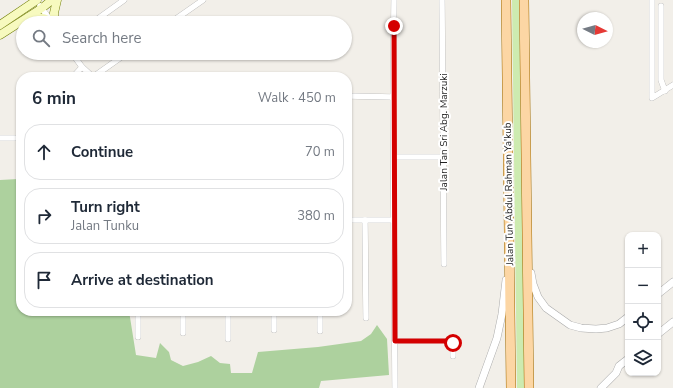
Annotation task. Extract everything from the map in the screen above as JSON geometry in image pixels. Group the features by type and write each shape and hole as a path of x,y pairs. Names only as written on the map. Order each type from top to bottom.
{"main road":[{"path":"0,25 36,0"},
{"path":"30,16 52,0"},
{"path":"54,16 57,0"},
{"name":"Jalan Tun Abdul Rahman Ya'kub","path":"506,0 511,388"},
{"name":"Jalan Tun Abdul Rahman Ya'kub","path":"524,0 529,388"},
{"path":"0,35 16,25"}],"street":[{"path":"36,0 48,16"},
{"path":"102,16 124,0"},
{"path":"180,16 203,0"},
{"path":"394,0 393,97 396,388"},
{"name":"Jalan Tan Sri Abg. Marzuki","path":"442,0 444,264"},
{"path":"652,0 652,98 673,85"},
{"path":"661,6 661,80 665,91"},
{"path":"77,60 88,72"},
{"path":"100,72 117,60"},
{"path":"78,72 82,67"},
{"path":"352,96 393,97"},
{"path":"0,138 15,138"},
{"path":"394,157 442,157"},
{"path":"352,220 394,220"},
{"path":"365,220 366,318"},
{"path":"527,255 533,284 538,297 546,308 570,325 582,328 607,328 619,324 625,319"},
{"path":"479,388 497,338 502,314 509,260"},
{"path":"661,292 673,282"},
{"path":"138,316 138,337"},
{"path":"183,316 183,332"},
{"path":"228,316 228,339"},
{"path":"274,316 274,330"},
{"path":"320,316 320,331"},
{"path":"661,332 673,322"},
{"path":"395,341 451,341 453,344 453,356"},
{"path":"603,386 616,373 619,366 625,361"}],"green space":[{"path":"512,0 519,0 525,388 517,388"},
{"path":"16,179 16,316 130,316 136,355 156,358 160,343 169,352 171,360 183,366 198,362 211,356 220,363 230,364 231,373 252,373 258,352 318,347 361,341 371,334 377,325 387,339 389,375 321,381 319,388 0,388 0,180"}],"route":[{"path":"394,26 393,97 395,341 451,341 453,343"}]}
